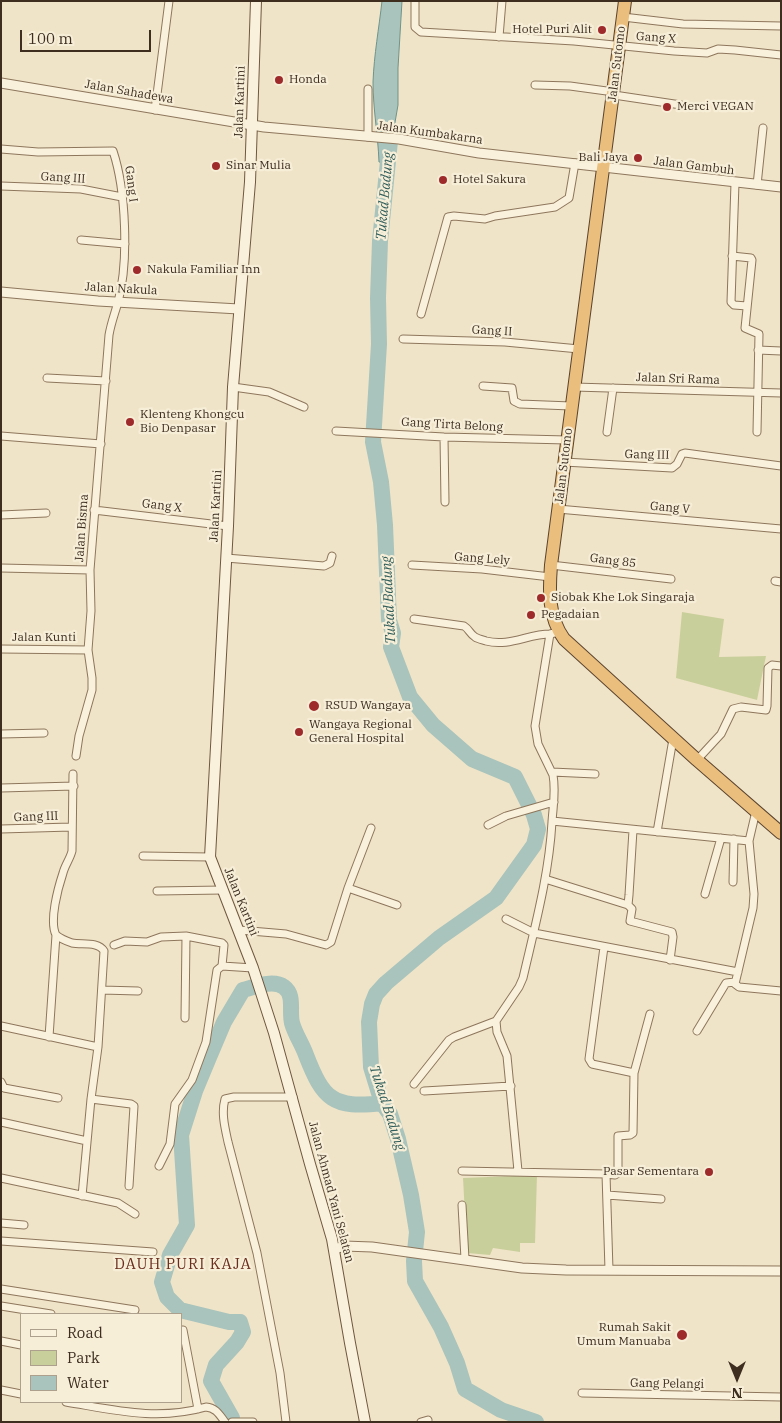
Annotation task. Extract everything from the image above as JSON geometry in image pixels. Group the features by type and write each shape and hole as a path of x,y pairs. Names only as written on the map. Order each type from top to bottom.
{"highway":[{"name":"Jalan Sutomo","path":"625,1 551,571 551,612 554,633 564,639 673,739 781,833"}],"main road":[{"name":"Jalan Kartini","path":"256,1 250,182 233,387 228,526 210,857 254,970 264,1002"},
{"name":"Jalan Ahmad Yani Selatan","path":"264,1002 293,1097 334,1249 365,1422"}],"street":[{"path":"156,110 169,1"},
{"name":"Gang X","path":"415,1 415,27 418,32 574,41 707,53 718,49 781,55"},
{"path":"499,37 502,1"},
{"path":"623,17 683,24 781,26"},
{"name":"Jalan Sahadewa","path":"1,83 252,125"},
{"path":"535,85 570,86 681,105"},
{"path":"368,89 372,138"},
{"name":"Jalan Kumbakarna","path":"252,125 314,133 399,139 479,153 604,167"},
{"path":"757,185 763,128"},
{"name":"Gang I","path":"1,150 113,152 119,172 125,244 118,302"},
{"path":"421,314 448,217 487,219 495,216 555,207 570,198 575,163"},
{"name":"Jalan Gambuh","path":"604,167 781,187"},
{"path":"735,183 731,302 734,305 748,306"},
{"name":"Gang III","path":"1,186 81,189 122,196"},
{"path":"81,240 125,244"},
{"path":"732,256 751,258 752,260 745,328 759,334 758,432"},
{"name":"Jalan Nakula","path":"1,292 118,302 240,305"},
{"name":"Jalan Bisma","path":"76,756 78,736 92,690 88,650 94,510 111,322 118,302"},
{"name":"Gang II","path":"403,339 505,342 579,349"},
{"path":"758,350 781,351"},
{"path":"47,378 106,380"},
{"path":"483,386 512,388 514,400 520,404 571,406"},
{"path":"233,387 269,392 304,406"},
{"name":"Jalan Sri Rama","path":"574,387 781,393"},
{"path":"607,432 613,388"},
{"name":"Gang Tirta Belong","path":"336,431 444,437 567,440"},
{"path":"1,436 101,444"},
{"path":"444,437 445,502"},
{"name":"Gang III","path":"564,462 672,468 677,464 682,454 685,453 781,466"},
{"name":"Gang V","path":"558,509 781,529"},
{"name":"Gang X","path":"94,510 228,526"},
{"path":"1,515 46,513"},
{"path":"226,558 324,566 330,563 332,556"},
{"name":"Gang Lely","path":"412,565 551,571"},
{"path":"1,568 90,570"},
{"name":"Gang 85","path":"551,571 671,579"},
{"path":"414,619 464,626 476,637 494,643 511,642 524,637 554,633 535,726 538,744 554,780 551,848 523,978 496,1021 449,1040 414,1084"},
{"name":"Jalan Kunti","path":"1,649 88,650"},
{"path":"697,760 721,734 733,709 741,707 766,710 768,668 772,665 781,666"},
{"path":"1,734 44,732"},
{"path":"657,832 673,739"},
{"path":"552,772 595,774"},
{"path":"49,1037 56,935 53,925 54,913 63,872 72,851 74,774"},
{"path":"1,788 74,786"},
{"path":"488,825 506,816 554,802"},
{"path":"756,811 749,841 753,902 735,982 736,986 739,987 781,991"},
{"path":"552,821 749,841"},
{"name":"Gang III","path":"1,829 72,827"},
{"path":"239,930 286,934 326,945 331,942 348,888 371,828"},
{"path":"628,905 633,830"},
{"path":"705,894 721,838"},
{"path":"733,882 734,839"},
{"path":"143,856 210,857"},
{"path":"545,879 628,905 632,909 630,921 672,932 670,960"},
{"path":"348,888 397,905"},
{"path":"157,891 223,890"},
{"path":"506,919 534,933 738,972"},
{"path":"56,935 72,943 98,945 104,951 98,1048 82,1196"},
{"path":"114,945 125,941 147,942 161,936 186,936 224,944 222,966"},
{"path":"185,1018 186,936"},
{"path":"604,947 589,1059 592,1064 634,1074"},
{"path":"159,1166 170,1144 175,1104 192,1080 203,1051 217,970 222,966 254,970"},
{"path":"696,1031 726,983 735,982"},
{"path":"102,990 138,991"},
{"path":"462,1171 615,1175 618,1173 618,1136 633,1133 634,1074 650,1014"},
{"path":"496,1021 497,1032 507,1056 518,1171"},
{"path":"1,1026 98,1048"},
{"path":"1,1082 4,1088 58,1098"},
{"path":"424,1090 511,1086"},
{"path":"286,1422 280,1373 258,1252 228,1142 224,1123 224,1105 225,1099 234,1097 293,1097"},
{"path":"91,1099 134,1106 129,1186"},
{"path":"1,1122 87,1140"},
{"path":"606,1174 610,1270"},
{"path":"1,1178 118,1203 135,1214"},
{"path":"607,1195 661,1199"},
{"path":"462,1205 465,1259"},
{"path":"1,1223 24,1224"},
{"path":"1,1241 152,1252"},
{"path":"334,1249 352,1246 465,1259 522,1268 781,1271"},
{"path":"1,1289 135,1310"},
{"path":"1,1306 45,1313"},
{"path":"183,1330 198,1409"},
{"path":"1,1341 20,1345"},
{"path":"1,1390 20,1394"},
{"name":"Gang Pelangi","path":"582,1393 781,1397"},
{"path":"72,1403 157,1415 206,1407 215,1409 225,1422"},
{"path":"232,1422 253,1422"}],"green space":[{"path":"682,612 724,619 719,657 766,656 757,700 676,678"},
{"path":"537,1175 535,1243 520,1243 520,1252 493,1248 490,1255 467,1253 463,1178"}],"water":[{"name":"Tukad Badung","path":"382,1 402,1 398,105 393,134 392,164 379,162 374,102 375,52"}],"waterway":[{"name":"Tukad Badung","path":"390,141 380,241 379,344 373,442 381,482 385,525 389,620 393,633 391,647 410,697 433,725 472,759 515,777 534,815 538,829 534,845 496,898 439,938 386,983 376,994 369,1022 371,1067 382,1103 390,1114 398,1139 411,1195 417,1232 414,1261 415,1281 441,1327 457,1363 465,1389 501,1410 536,1422"},
{"path":"232,1418 211,1381 216,1365 237,1342 243,1332 240,1322 229,1322 180,1310 167,1297 162,1282 170,1255 187,1225 181,1135 195,1091 224,1022 243,990 269,984 284,987 291,999 293,1027 312,1070 325,1091 332,1098 341,1102 352,1104 382,1103"}],"place":[{"name":"Hotel Puri Alit","path":"602,30"},
{"name":"Honda","path":"279,80"},
{"name":"Merci VEGAN","path":"667,107"},
{"name":"Bali Jaya","path":"638,158"},
{"name":"Sinar Mulia","path":"216,166"},
{"name":"Hotel Sakura","path":"443,180"},
{"name":"Nakula Familiar Inn","path":"137,270"},
{"name":"Klenteng Khongcu Bio Denpasar","path":"130,422"},
{"name":"Siobak Khe Lok Singaraja","path":"541,598"},
{"name":"Pegadaian","path":"531,615"},
{"name":"RSUD Wangaya","path":"314,706"},
{"name":"Wangaya Regional General Hospital","path":"299,732"},
{"name":"Pasar Sementara","path":"709,1172"},
{"name":"Rumah Sakit Umum Manuaba","path":"682,1335"}],"district":[{"name":"DAUH PURI KAJA","path":"183,1265"}]}
